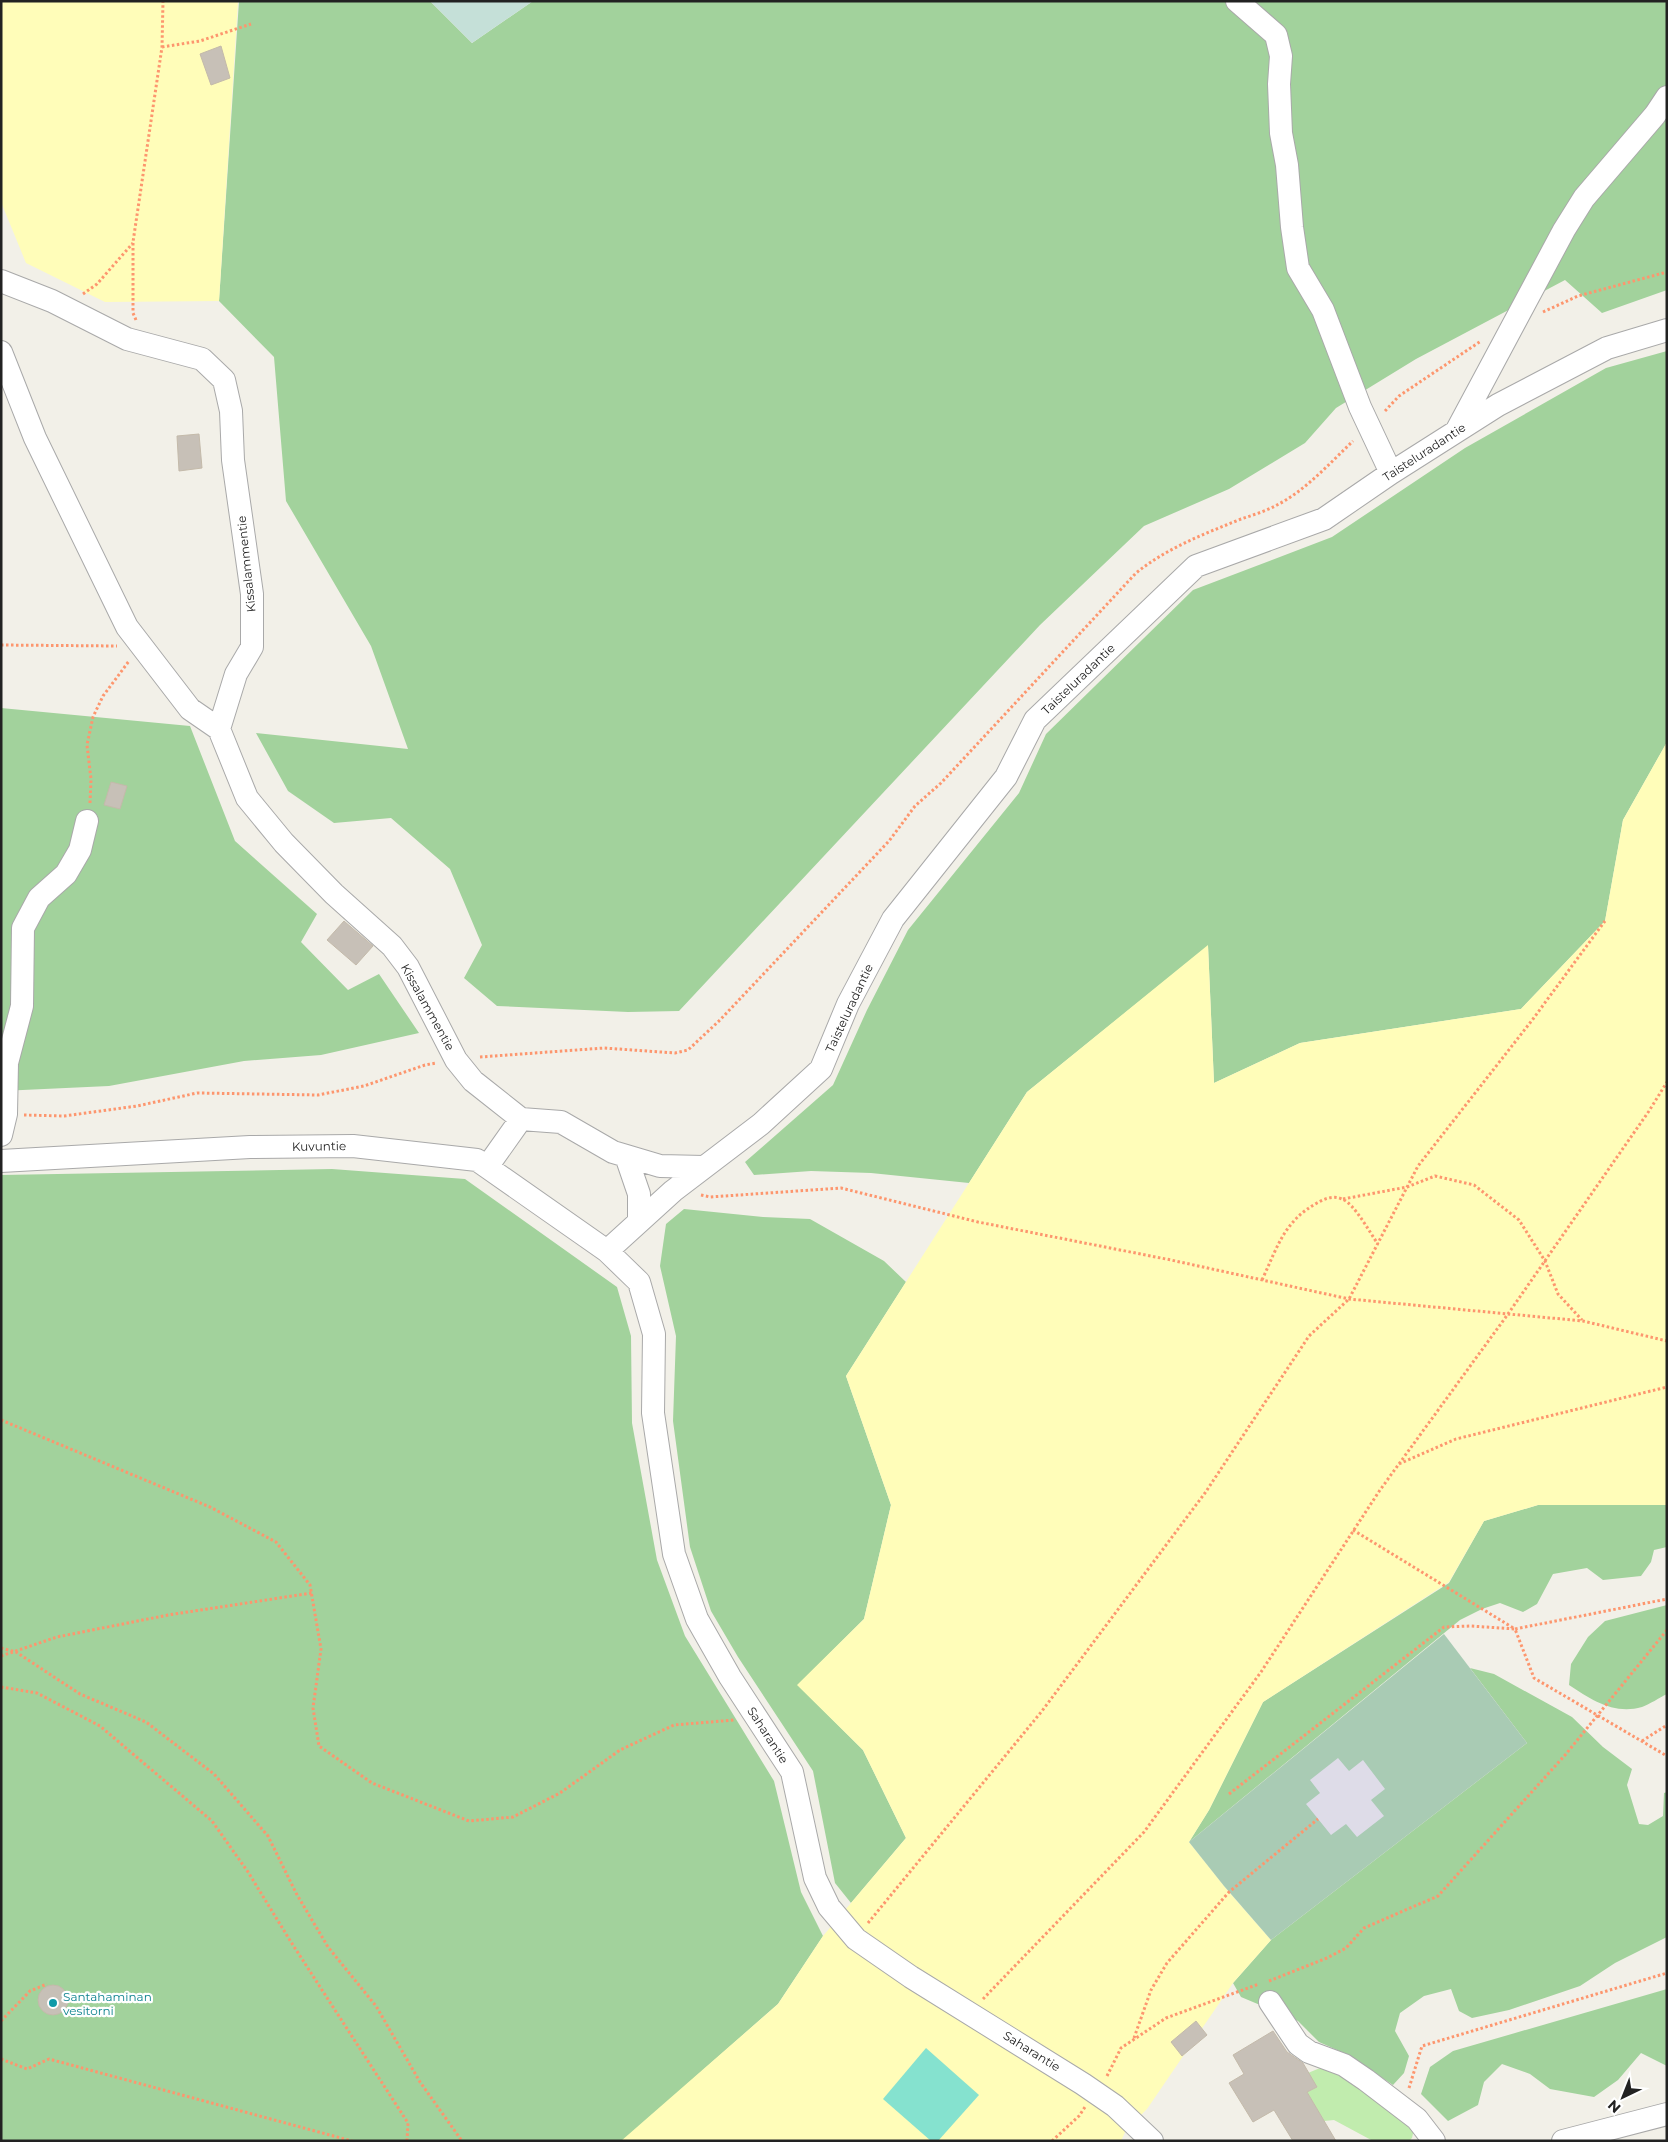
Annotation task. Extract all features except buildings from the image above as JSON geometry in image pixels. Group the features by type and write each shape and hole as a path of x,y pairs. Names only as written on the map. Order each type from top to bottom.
{"street":[{"path":"1237,1 1276,35 1281,56 1279,84 1281,133 1287,165 1292,227 1298,268 1323,310 1369,426 1391,473"},
{"path":"1457,431 1564,230 1584,198 1656,115 1667,97"},
{"name":"Kissalammentie","path":"1,281 65,308 127,339 202,359 224,380 231,411 233,460 252,594 252,647 236,674 219,729 247,798 284,843 334,894 392,946 408,967 456,1060 473,1081 521,1118"},
{"name":"Taisteluradantie","path":"607,1252 673,1191 761,1124 821,1068 848,1004 893,919 1006,777 1035,720 1196,566 1324,519 1391,473 1498,405 1607,348 1667,330"},
{"path":"1,352 35,438 127,627 190,709 219,729"},
{"path":"4,1124 7,1063 22,1006 23,928 38,898 66,874 80,850 87,821"},
{"path":"487,1167 521,1118 560,1122 613,1152 660,1166 704,1167"},
{"name":"Kuvuntie","path":"1,1161 250,1147 353,1146 477,1160 607,1252"},
{"path":"626,1156 639,1194 639,1222"},
{"name":"Saharantie","path":"607,1252 639,1282 654,1334 653,1413 674,1554 697,1619 730,1677 792,1772 815,1878 829,1907 856,1939 911,1977 1095,2092 1115,2106 1152,2141"},
{"path":"1270,2002 1298,2044 1309,2052 1344,2065 1417,2120 1434,2141"},
{"path":"1563,2141 1667,2114"}],"path":[{"path":"146,345 133,313 134,242 162,47 163,1"},
{"path":"162,47 200,41 250,24"},
{"path":"65,308 96,284 134,242"},
{"path":"4,1124 137,1106 197,1093 318,1096 364,1086 425,1065 491,1055 604,1048 675,1053 688,1050 720,1020 890,841 915,806 941,784 1136,573 1155,558 1171,550 1208,532 1276,506 1288,499 1325,468 1399,396 1480,341 1578,296 1667,272"},
{"path":"1,645 72,647 140,645"},
{"path":"87,821 91,779 87,745 93,717 103,696 140,645"},
{"path":"856,1939 1042,1711 1205,1493 1309,1336 1349,1299 1418,1166 1533,1019 1605,921"},
{"path":"969,2013 1144,1832 1261,1672 1398,1464 1508,1314 1649,1111 1667,1082"},
{"path":"1262,1280 1283,1234 1301,1212 1326,1198 1343,1199 1408,1187 1435,1176 1474,1186 1519,1220 1545,1261 1558,1294 1582,1321"},
{"path":"673,1191 710,1197 841,1188 978,1222 1171,1260 1349,1299 1582,1321 1667,1341"},
{"path":"1343,1199 1354,1210 1378,1244"},
{"path":"1398,1464 1456,1439 1667,1387"},
{"path":"1,1420 210,1507 276,1542 310,1585 312,1593 321,1649 313,1708 319,1746 372,1783 469,1821 513,1817 560,1794 620,1750 674,1724 757,1718"},
{"path":"1353,1530 1515,1629 1534,1678 1667,1756"},
{"path":"1,1656 67,1635 168,1615 312,1593"},
{"path":"1229,1794 1444,1627 1515,1629 1667,1599"},
{"path":"1052,2141 1079,2116 1108,2074 1121,2048 1134,2038 1166,2018 1327,1958 1346,1948 1364,1928 1438,1896 1566,1754 1667,1630"},
{"path":"1,1648 16,1652 80,1694 146,1722 214,1774 268,1836 296,1893 328,1947 376,2006 420,2082 462,2141"},
{"path":"1,1687 37,1693 100,1726 212,1821 248,1872 408,2123 408,2141"},
{"path":"1642,1741 1667,1725"},
{"path":"1134,2038 1151,1990 1166,1963 1229,1892 1318,1819"},
{"path":"1403,2109 1422,2046 1667,1973"},
{"path":"1,2021 30,1991 47,1984"},
{"path":"1,2059 27,2069 48,2059 352,2141"}],"green space":[{"path":"239,1 430,1 472,43 533,1 1667,1 1667,290 1602,313 1565,280 1416,359 1336,408 1305,443 1229,489 1144,526 1040,625 679,1011 628,1012 497,1006 464,978 482,945 450,869 391,818 334,823 288,791 256,733 408,749 371,646 286,501 274,357 219,301"},
{"path":"1667,351 1667,742 1623,820 1605,921 1521,1009 1300,1043 1214,1083 1208,946 1027,1092 969,1183 871,1173 811,1171 754,1175 745,1162 833,1085 867,1010 908,930 1019,793 1046,734 1193,590 1332,537 1465,448 1606,368"},
{"path":"1,708 190,726 235,841 317,914 301,942 348,990 379,974 419,1033 321,1055 244,1061 109,1086 1,1091"},
{"path":"332,1169 465,1179 617,1287 631,1336 632,1423 657,1560 685,1636 774,1781 801,1892 823,1936 778,2004 677,2093 881,2141 1,2141 1,1175"},
{"path":"684,1209 763,1217 810,1219 884,1261 906,1282 846,1376 891,1505 864,1619 798,1685 863,1750 906,1838 851,1903 835,1883 813,1771 738,1657 711,1611 690,1547 673,1421 676,1336 660,1266 666,1224"},
{"path":"1538,1505 1667,1505 1667,1547 1654,1550 1651,1562 1641,1576 1603,1580 1587,1568 1553,1574 1537,1604 1523,1612 1500,1603 1482,1609 1460,1620 1189,1842 1209,1810 1263,1702 1449,1583 1484,1521"},
{"path":"1667,1605 1667,1694 1642,1707 1622,1709 1613,1708 1595,1701 1569,1685 1571,1664 1588,1637 1605,1621"},
{"path":"1444,1634 1527,1743 1271,1940 1189,1842"},
{"path":"1470,1668 1494,1674 1572,1717 1603,1747 1632,1769 1627,1785 1639,1824 1648,1825 1663,1816 1664,1793 1667,1792 1667,1937 1615,1963 1580,1986 1509,2010 1472,2018 1459,2011 1451,1989 1424,1996 1400,2013 1395,2031 1409,2056 1404,2073 1393,2085 1346,2054 1319,2042 1298,2021 1241,1997 1233,1983 1271,1940 1527,1743"},
{"path":"1667,1989 1667,2066 1641,2053 1618,2080 1594,2097 1550,2089 1530,2074 1502,2064 1484,2082 1478,2105 1448,2121 1421,2094 1430,2067 1453,2051"},
{"path":"1320,2068 1336,2071 1414,2129 1412,2138 1409,2141 1373,2141 1334,2120 1324,2121 1307,2092 1317,2087 1308,2073"}],"shaded area":[{"path":"430,1 533,1 472,43"},
{"path":"1338,1758 1349,1771 1363,1760 1385,1789 1371,1800 1384,1816 1357,1837 1346,1824 1331,1835 1306,1804 1320,1793 1310,1780"},
{"path":"926,2048 979,2095 938,2141 931,2141 883,2099"}],"sand":[{"path":"1,1 238,1 219,301 105,302 26,263 1,202"},
{"path":"1667,742 1667,1505 1538,1505 1484,1521 1449,1582 1263,1702 1209,1810 1189,1842 1271,1940 1233,1983 1147,2109 1126,2130 1121,2141 621,2141 778,2004 823,1936 906,1838 863,1750 797,1685 864,1619 891,1505 846,1376 1027,1092 1208,945 1214,1083 1300,1043 1521,1009 1605,921 1623,820"}],"place":[{"name":"Santahaminan vesitorni","path":"53,2003"}]}
